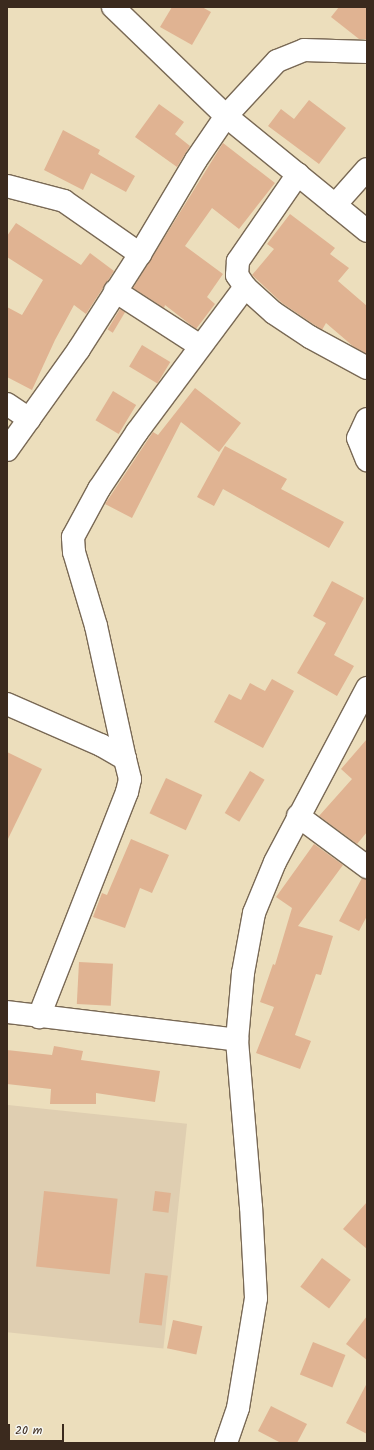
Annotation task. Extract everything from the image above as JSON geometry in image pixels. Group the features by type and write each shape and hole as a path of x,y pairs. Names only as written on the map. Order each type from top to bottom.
{"street":[{"path":"113,7 226,116 367,231"},
{"path":"7,450 79,349 140,254 196,160 226,116 277,61 304,50 367,52"},
{"path":"334,205 367,169"},
{"path":"298,174 238,261 237,275 245,287 274,313 304,333 367,368"},
{"path":"7,186 64,201 140,254"},
{"path":"39,1017 127,792 130,779 96,626 74,552 73,537 99,489 200,346 245,287"},
{"path":"115,291 200,346"},
{"path":"7,404 29,419"},
{"path":"367,419 358,438 367,460"},
{"path":"226,1443 238,1408 256,1298 251,1207 237,1040 243,972 254,913 298,816 367,688"},
{"path":"7,704 101,745 125,759"},
{"path":"298,816 367,867"},
{"path":"7,1012 237,1040"}],"shaded area":[{"path":"8,1105 187,1124 163,1349 7,1332"}],"building":[{"path":"172,7 202,7 211,12 192,45 160,27"},
{"path":"339,7 367,7 367,39 359,39 331,17"},
{"path":"309,100 346,128 319,164 268,126 281,109 294,119"},
{"path":"159,104 184,122 175,134 190,146 177,167 135,137"},
{"path":"63,130 100,150 98,154 135,176 126,192 91,173 83,190 44,170"},
{"path":"223,143 275,183 239,229 212,208 185,246 223,274 207,297 215,304 196,329 165,305 164,308 133,288"},
{"path":"290,214 335,248 330,254 349,268 338,281 367,306 367,354 354,347 326,323 322,330 282,303 252,275 274,249 267,244"},
{"path":"16,223 81,265 90,253 114,271 86,314 74,305 55,340 32,390 7,377 7,307 22,315 43,280 7,257 7,236"},
{"path":"120,309 125,312 113,333 108,330"},
{"path":"142,345 170,362 157,383 129,366"},
{"path":"195,388 241,423 219,452 181,422 132,518 105,504 153,432 158,435"},
{"path":"113,391 136,405 119,434 95,420"},
{"path":"225,446 287,479 281,489 344,522 329,548 223,489 214,506 197,497"},
{"path":"332,581 364,598 334,655 354,666 337,696 297,673 326,623 313,616"},
{"path":"272,679 294,691 263,748 214,722 229,694 241,700 250,683 265,691"},
{"path":"367,739 367,832 357,844 319,816 352,779 341,769"},
{"path":"7,752 42,769 7,841"},
{"path":"250,771 265,780 239,822 225,813"},
{"path":"166,778 202,795 186,830 150,813"},
{"path":"131,839 169,855 152,893 140,888 125,928 93,917 102,893 107,895"},
{"path":"314,844 343,865 298,926 333,936 321,975 316,974 295,1035 311,1041 300,1069 256,1053 274,1007 260,1002 273,964 275,965 292,908 276,897"},
{"path":"362,878 367,879 367,916 359,931 339,921"},
{"path":"79,962 113,964 111,1006 77,1004"},
{"path":"54,1046 83,1051 81,1060 160,1071 155,1102 96,1093 96,1104 50,1104 51,1089 7,1084 7,1050 52,1055"},
{"path":"44,1191 118,1199 110,1274 36,1267"},
{"path":"155,1191 171,1193 168,1213 153,1211"},
{"path":"367,1202 367,1249 343,1229"},
{"path":"322,1258 351,1280 329,1308 300,1287"},
{"path":"145,1273 168,1276 162,1325 139,1323"},
{"path":"367,1316 367,1360 346,1344"},
{"path":"173,1320 202,1326 196,1355 167,1348"},
{"path":"313,1342 345,1355 332,1388 300,1374"},
{"path":"367,1383 367,1434 346,1423"},
{"path":"271,1406 307,1424 297,1443 281,1443 258,1431"}]}
